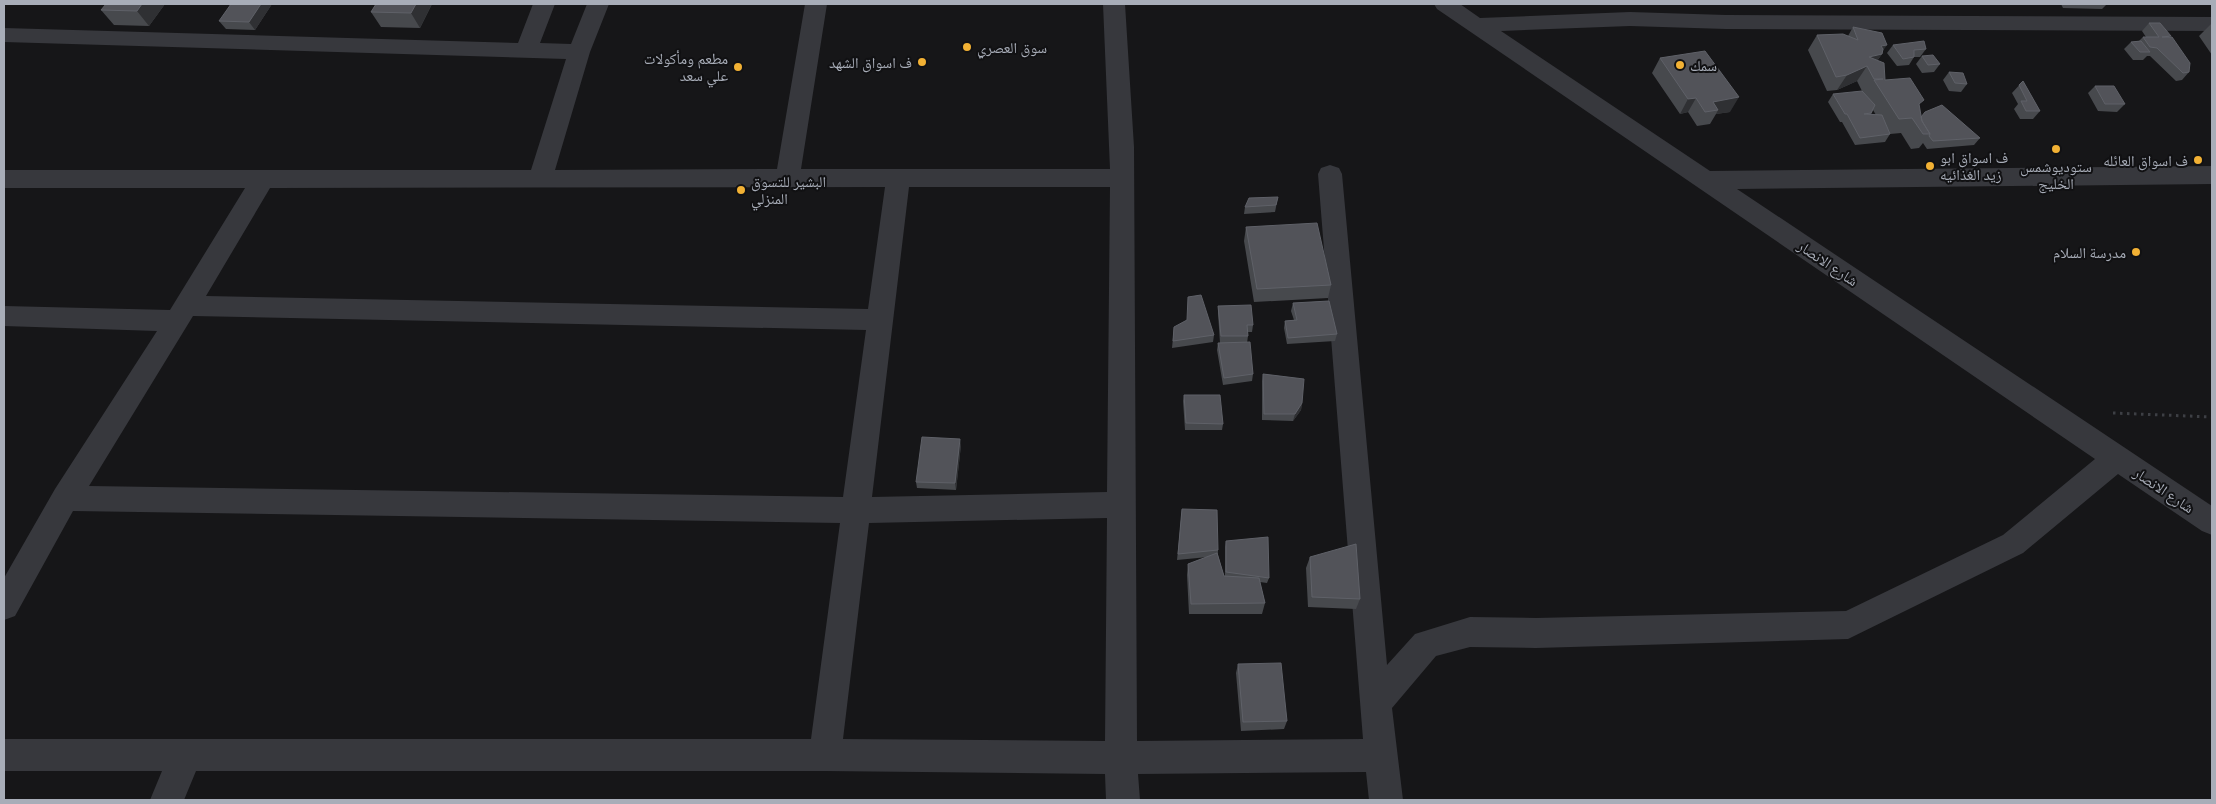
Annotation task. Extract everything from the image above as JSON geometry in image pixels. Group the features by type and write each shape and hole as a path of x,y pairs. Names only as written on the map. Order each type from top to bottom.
{"street":[{"path":"526,50 544,4"},
{"path":"541,177 579,52 598,4"},
{"path":"788,178 816,4"},
{"path":"1114,4 1122,147 1121,758 1124,800"},
{"name":"شارع الانصار","path":"1445,4 2212,522"},
{"path":"1476,25 1628,12 1736,22 2212,24"},
{"path":"4,35 579,52"},
{"path":"1330,174 1375,703 1386,800"},
{"path":"1705,180 2212,175"},
{"path":"4,179 541,177 1121,178"},
{"path":"825,755 898,178"},
{"path":"4,606 65,498 182,313 263,179"},
{"path":"4,316 182,313 880,320"},
{"path":"1375,703 1426,644 1470,632 1536,633 1848,625 2012,544 2117,458"},
{"path":"65,498 856,510 1121,505"},
{"path":"4,755 825,755 1121,758 1380,754"},
{"path":"167,800 186,755"}],"path":[{"path":"2104,412 2212,416"}],"building":[{"path":"106,4 142,4 137,11 101,10"},
{"path":"231,4 261,4 249,22 219,21"},
{"path":"376,4 416,4 411,13 371,12"},
{"path":"2149,23 2160,23 2171,36 2162,37 2172,37 2190,63 2189,72 2183,73 2157,48 2150,47 2143,37 2159,37"},
{"path":"1853,27 1882,33 1887,45 1881,46 1883,49 1882,54 1869,57 1884,63 1885,80 1910,78 1924,100 1919,104 1922,121 1930,134 1923,134 1912,118 1899,119 1874,80 1883,79 1874,79 1867,66 1847,75 1836,77 1817,35 1843,34 1858,40"},
{"path":"1924,41 1926,49 1914,50 1914,57 1903,59 1893,45"},
{"path":"2141,41 2150,52 2140,52 2131,42"},
{"path":"1705,51 1739,97 1713,102 1718,110 1705,112 1696,98 1688,99 1660,58"},
{"path":"1933,55 1940,64 1928,65 1922,56"},
{"path":"1949,72 1963,73 1967,84 1955,83"},
{"path":"2023,81 2040,111 2026,111 2021,101 2027,101 2019,85"},
{"path":"2095,86 2114,86 2125,104 2105,104"},
{"path":"1862,91 1875,105 1871,113 1864,114 1882,115 1890,134 1860,138 1833,94"},
{"path":"1942,105 1980,138 1933,141 1921,117 1925,112"},
{"path":"1278,197 1276,205 1245,207 1249,198"},
{"path":"1317,223 1331,285 1257,289 1246,227"},
{"path":"1201,295 1214,335 1173,341 1174,327 1187,320 1188,297"},
{"path":"1329,301 1337,334 1288,338 1285,321 1297,320 1293,303"},
{"path":"1251,305 1253,325 1247,325 1248,336 1221,336 1218,306"},
{"path":"1250,342 1253,374 1224,378 1218,343"},
{"path":"1263,374 1304,379 1302,403 1295,414 1264,414"},
{"path":"1184,395 1220,395 1223,424 1186,423"},
{"path":"922,437 960,439 955,483 916,482"},
{"path":"1182,509 1217,510 1218,550 1178,554"},
{"path":"1268,537 1269,578 1226,572 1226,541"},
{"path":"1356,544 1360,599 1312,597 1310,557"},
{"path":"1217,553 1224,576 1259,578 1265,603 1191,604 1188,564"},
{"path":"1281,663 1287,721 1243,722 1238,664"}],"place":[{"name":"سوق العصري","path":"967,47"},
{"name":"ف اسواق الشهد","path":"922,62"},
{"name":"سمك","path":"1680,65"},
{"name":"مطعم ومأكولات علي سعد","path":"738,67"},
{"name":"ستوديوشمس الخليج","path":"2056,149"},
{"name":"ف اسواق العائله","path":"2198,160"},
{"name":"ف اسواق ابو زيد الغذائيه","path":"1930,166"},
{"name":"البشير للتسوق المنزلي","path":"741,190"},
{"name":"مدرسة السلام","path":"2136,252"}]}
